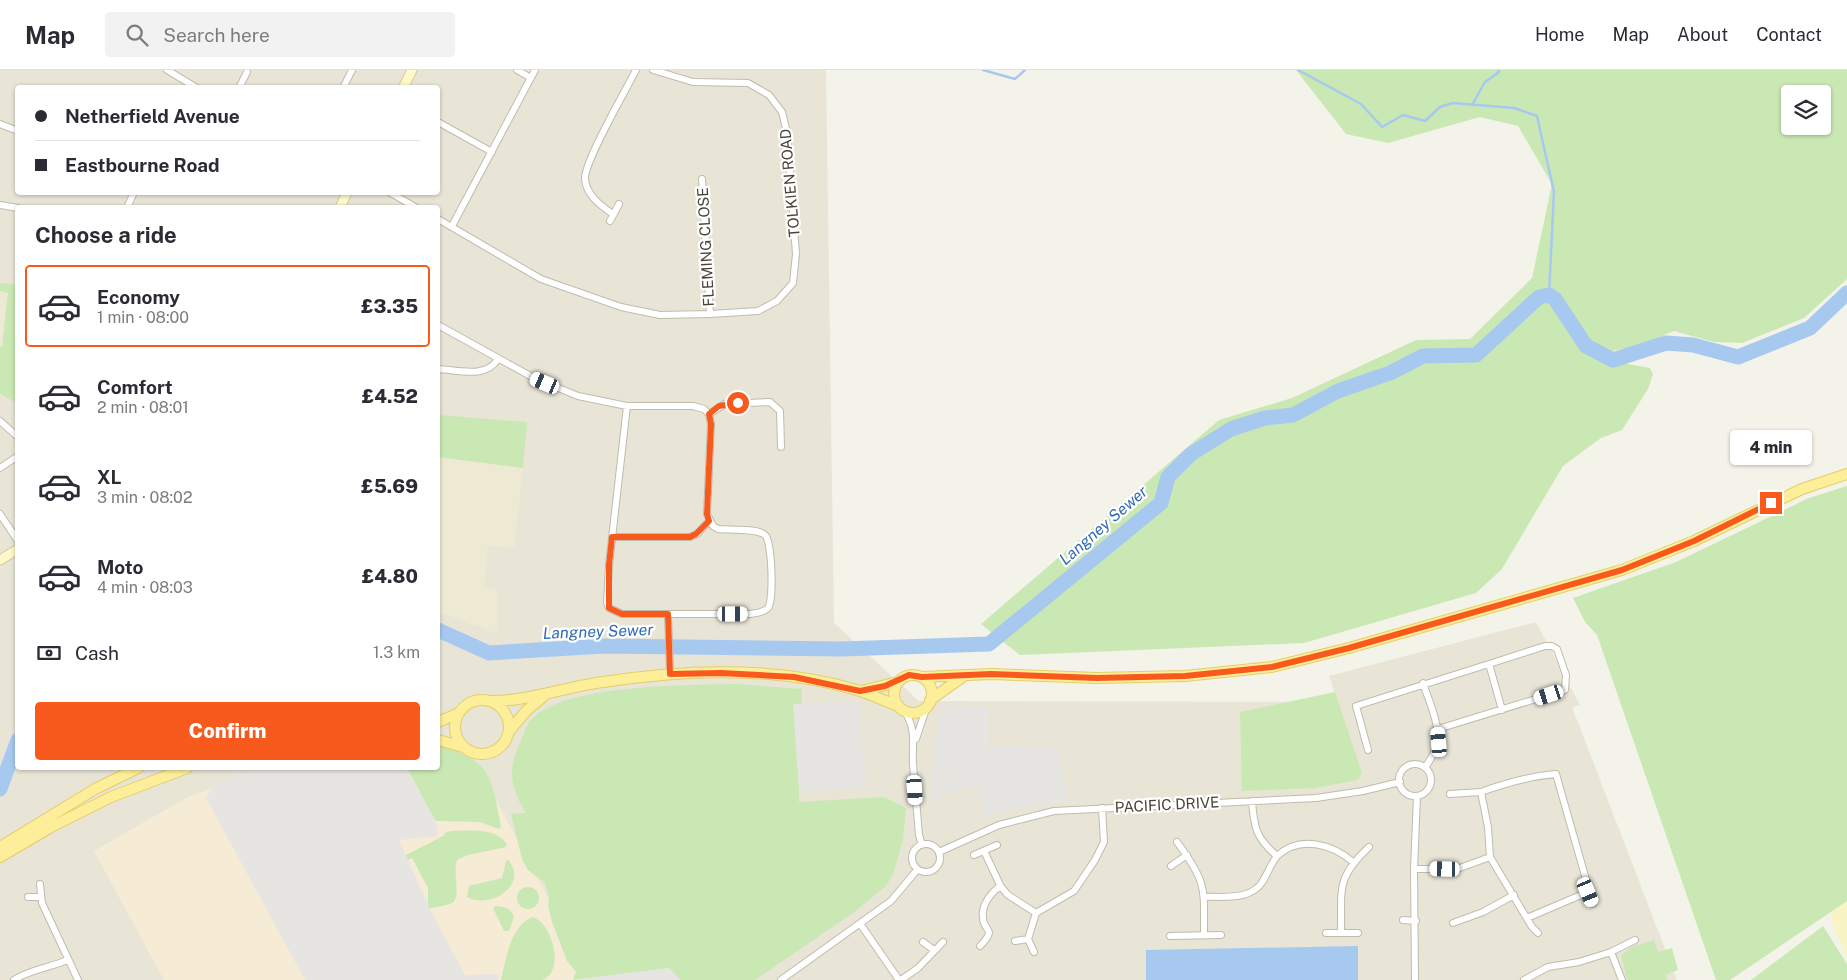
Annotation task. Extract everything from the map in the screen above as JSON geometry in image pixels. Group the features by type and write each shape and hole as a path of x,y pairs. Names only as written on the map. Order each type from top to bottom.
{"main road":[{"path":"860,691 898,682 909,675 922,677 991,674 1097,678 1230,673 1272,667 1349,648 1546,593 1651,560 1802,489 1847,474"},
{"path":"440,721 458,713 470,702 478,700 516,701 602,682 670,674 721,673 794,677 860,691 916,712 965,676"},
{"path":"922,677 930,687 928,703"},
{"path":"898,682 894,691 902,708"},
{"path":"440,741 479,754 494,752 504,743 510,730 527,710 545,695"},
{"path":"491,701 506,713 510,730"},
{"path":"458,713 455,730 464,748"},
{"path":"0,847 95,789 134,770"},
{"path":"0,857 51,827 103,801 182,770"}],"street":[{"path":"167,70 192,85"},
{"path":"344,85 352,70"},
{"path":"404,85 412,70"},
{"path":"517,70 531,78"},
{"path":"452,226 535,70"},
{"path":"614,214 602,207 589,194 585,179 589,160 636,70"},
{"name":"TOLKIEN ROAD","path":"653,70 693,82 748,83 769,96 782,112 786,133 796,254 792,282 777,301 758,311 710,314"},
{"path":"240,85 247,72"},
{"path":"440,123 492,152"},
{"path":"0,124 15,131"},
{"name":"FLEMING CLOSE","path":"702,179 710,314"},
{"path":"394,195 412,205"},
{"path":"610,221 619,204"},
{"path":"0,205 15,208"},
{"path":"440,220 541,279 621,307 660,315 710,314"},
{"path":"440,327 556,388 578,396 627,406 693,406 709,414"},
{"path":"440,369 484,372 489,370 498,359"},
{"path":"709,414 725,404 770,402 780,412 781,447"},
{"path":"627,406 609,565 609,608 622,614 750,614 762,612 768,608 771,597 770,547 765,535 758,531 718,529 709,521 707,514 711,424 709,414"},
{"path":"0,421 15,434"},
{"path":"0,468 15,458"},
{"path":"0,514 15,536"},
{"path":"612,537 690,537 696,534 709,521"},
{"path":"0,560 15,551"},
{"path":"668,614 670,674"},
{"path":"1368,750 1356,706 1423,683 1545,646 1552,646 1557,649 1566,675 1565,690 1438,729"},
{"path":"1490,664 1502,710"},
{"path":"1423,683 1438,729 1437,750 1425,767"},
{"path":"922,845 919,835 913,761 915,740 928,703"},
{"path":"902,708 911,721 915,740"},
{"path":"1413,764 1425,767 1431,776 1431,782 1426,791 1417,796 1406,792 1400,782 1400,776 1407,766 1413,764"},
{"path":"1450,794 1481,792 1510,782 1540,775 1556,774 1588,892 1593,904"},
{"name":"PACIFIC DRIVE","path":"940,852 1000,825 1054,812 1316,798 1363,791 1400,782"},
{"path":"1481,792 1488,827 1490,856 1538,933"},
{"path":"1415,980 1416,921 1414,869 1417,796"},
{"path":"1252,801 1254,825 1259,837 1277,856"},
{"path":"1034,952 1028,939 1036,912 1072,893 1095,860 1104,842 1102,808"},
{"path":"1177,842 1203,881 1204,935"},
{"path":"974,855 997,844"},
{"path":"1204,897 1238,896 1250,893 1264,880 1269,866 1277,856 1294,846 1310,844 1337,851 1353,862"},
{"path":"922,845 932,845 940,852 940,865 934,871 925,873 917,870 914,866 912,856 917,847 922,845"},
{"path":"1341,933 1342,884 1353,862 1369,847"},
{"path":"984,851 1000,886 1008,895 1036,912"},
{"path":"1172,866 1187,855"},
{"path":"1414,869 1457,869 1490,856"},
{"path":"781,980 891,901 917,870"},
{"path":"40,884 42,903 78,980"},
{"path":"980,946 989,932 983,921 984,906 992,892 1000,886"},
{"path":"1527,918 1588,892"},
{"path":"1453,923 1483,912 1514,895"},
{"path":"28,897 41,897"},
{"path":"1403,920 1416,921"},
{"path":"860,925 900,980 918,968 942,942"},
{"path":"1326,933 1358,933"},
{"path":"1170,936 1221,935"},
{"path":"1015,941 1028,939"},
{"path":"1524,980 1548,967 1579,962 1611,952 1635,940"},
{"path":"923,942 934,950"},
{"path":"1611,952 1622,980"},
{"path":"14,980 24,973 52,967 67,960"}],"shaded area":[{"path":"0,70 826,70 834,623 919,701 1338,702 1329,676 1536,622 1580,705 1572,707 1677,980 0,980"},
{"path":"0,291 8,293 2,348 0,347"},
{"path":"440,457 523,468 514,548 488,546 484,588 497,589 497,634 440,613"},
{"path":"858,702 866,787 799,791 793,704"},
{"path":"942,705 988,708 988,746 1056,747 1069,802 1005,809 985,816 975,785 944,793 945,797 934,800 931,782 978,769 930,780"},
{"path":"440,768 486,781 592,980 164,980 94,851 186,798 258,770 440,770"},
{"path":"408,770 436,822 438,836 399,840 430,909 465,975 499,974 498,980 305,980 206,798 212,788 247,771"},
{"path":"669,968 680,980 575,980 581,979"}],"green space":[{"path":"1296,70 1847,70 1847,279 1804,318 1742,343 1714,342 1674,331 1638,346 1612,351 1628,364 1650,368 1653,374 1648,389 1622,430 1601,438 1563,466 1502,569 1476,593 1304,643 1020,655 981,624 1219,420 1292,398 1416,340 1470,339 1532,278 1552,184 1518,126 1480,117 1388,143 1346,134"},
{"path":"0,283 15,284 15,403 0,393 0,347 2,347 8,293 0,291"},
{"path":"440,415 527,422 523,468 440,457"},
{"path":"1847,486 1847,901 1730,980 1716,980 1597,635 1585,622 1573,598 1676,562 1809,498"},
{"path":"737,684 802,689 799,802 884,797 906,808 903,839 893,875 885,887 853,913 755,980 680,980 669,968 573,980 576,972 567,961 552,922 545,883 528,870 522,859 511,814 526,813 514,788 512,771 515,754 527,726 531,720 547,708 570,699 597,693 659,686"},
{"path":"1335,692 1362,773 1358,780 1315,788 1242,791 1240,712"},
{"path":"440,747 469,757 479,764 486,773 495,795 501,827 499,829 480,822 437,821 434,819 408,770 440,770"},
{"path":"451,831 489,832 507,844 506,847 468,855 457,860 455,900 449,904 428,909 428,888 412,858 408,860 406,855 445,835 444,833"},
{"path":"508,860 513,869 514,878 504,893 486,900 476,900 467,897 469,886 502,878 506,861"},
{"path":"528,887 536,890 539,898 536,906 528,909 520,906 517,898 520,890"},
{"path":"496,906 507,908 511,911 514,917 509,931 504,931 493,908"},
{"path":"532,917 539,920 550,936 555,956 554,966 550,974 543,980 501,980 510,944 519,928"},
{"path":"1823,926 1847,964 1847,980 1751,980"},
{"path":"1654,940 1658,952 1672,948 1678,970 1665,975 1667,980 1627,980 1621,955 1632,947"}],"sand":[{"path":"1847,901 1847,958 1834,929 1831,913"}],"water":[{"path":"1358,946 1358,980 1146,980 1146,950"}],"waterway":[{"path":"983,70 1015,79 1025,70"},
{"path":"1298,70 1361,104 1382,127 1403,115 1425,121 1440,107 1453,103 1514,108 1537,116 1554,192 1549,295"},
{"path":"1472,105 1485,82 1499,72 1498,70"},
{"name":"Langney Sewer","path":"440,631 489,653 604,646 841,649 989,644 1161,503 1168,477 1191,454 1231,429 1265,418 1293,415 1338,391 1390,373 1423,356 1476,355 1539,297 1549,295 1555,299 1586,346 1613,360 1666,343 1693,345 1738,357 1810,328 1847,293"},
{"name":"Langney Sewer","path":"0,789 15,748"}],"route":[{"path":"738,403 719,406 709,414 711,424 707,514 709,521 696,534 690,537 612,537 609,565 609,608 622,614 668,614 670,674 721,673 794,677 860,691 898,682 909,675 922,677 991,674 1097,678 1185,676 1230,673 1272,667 1349,648 1622,570 1651,560 1694,541 1771,503"}]}
